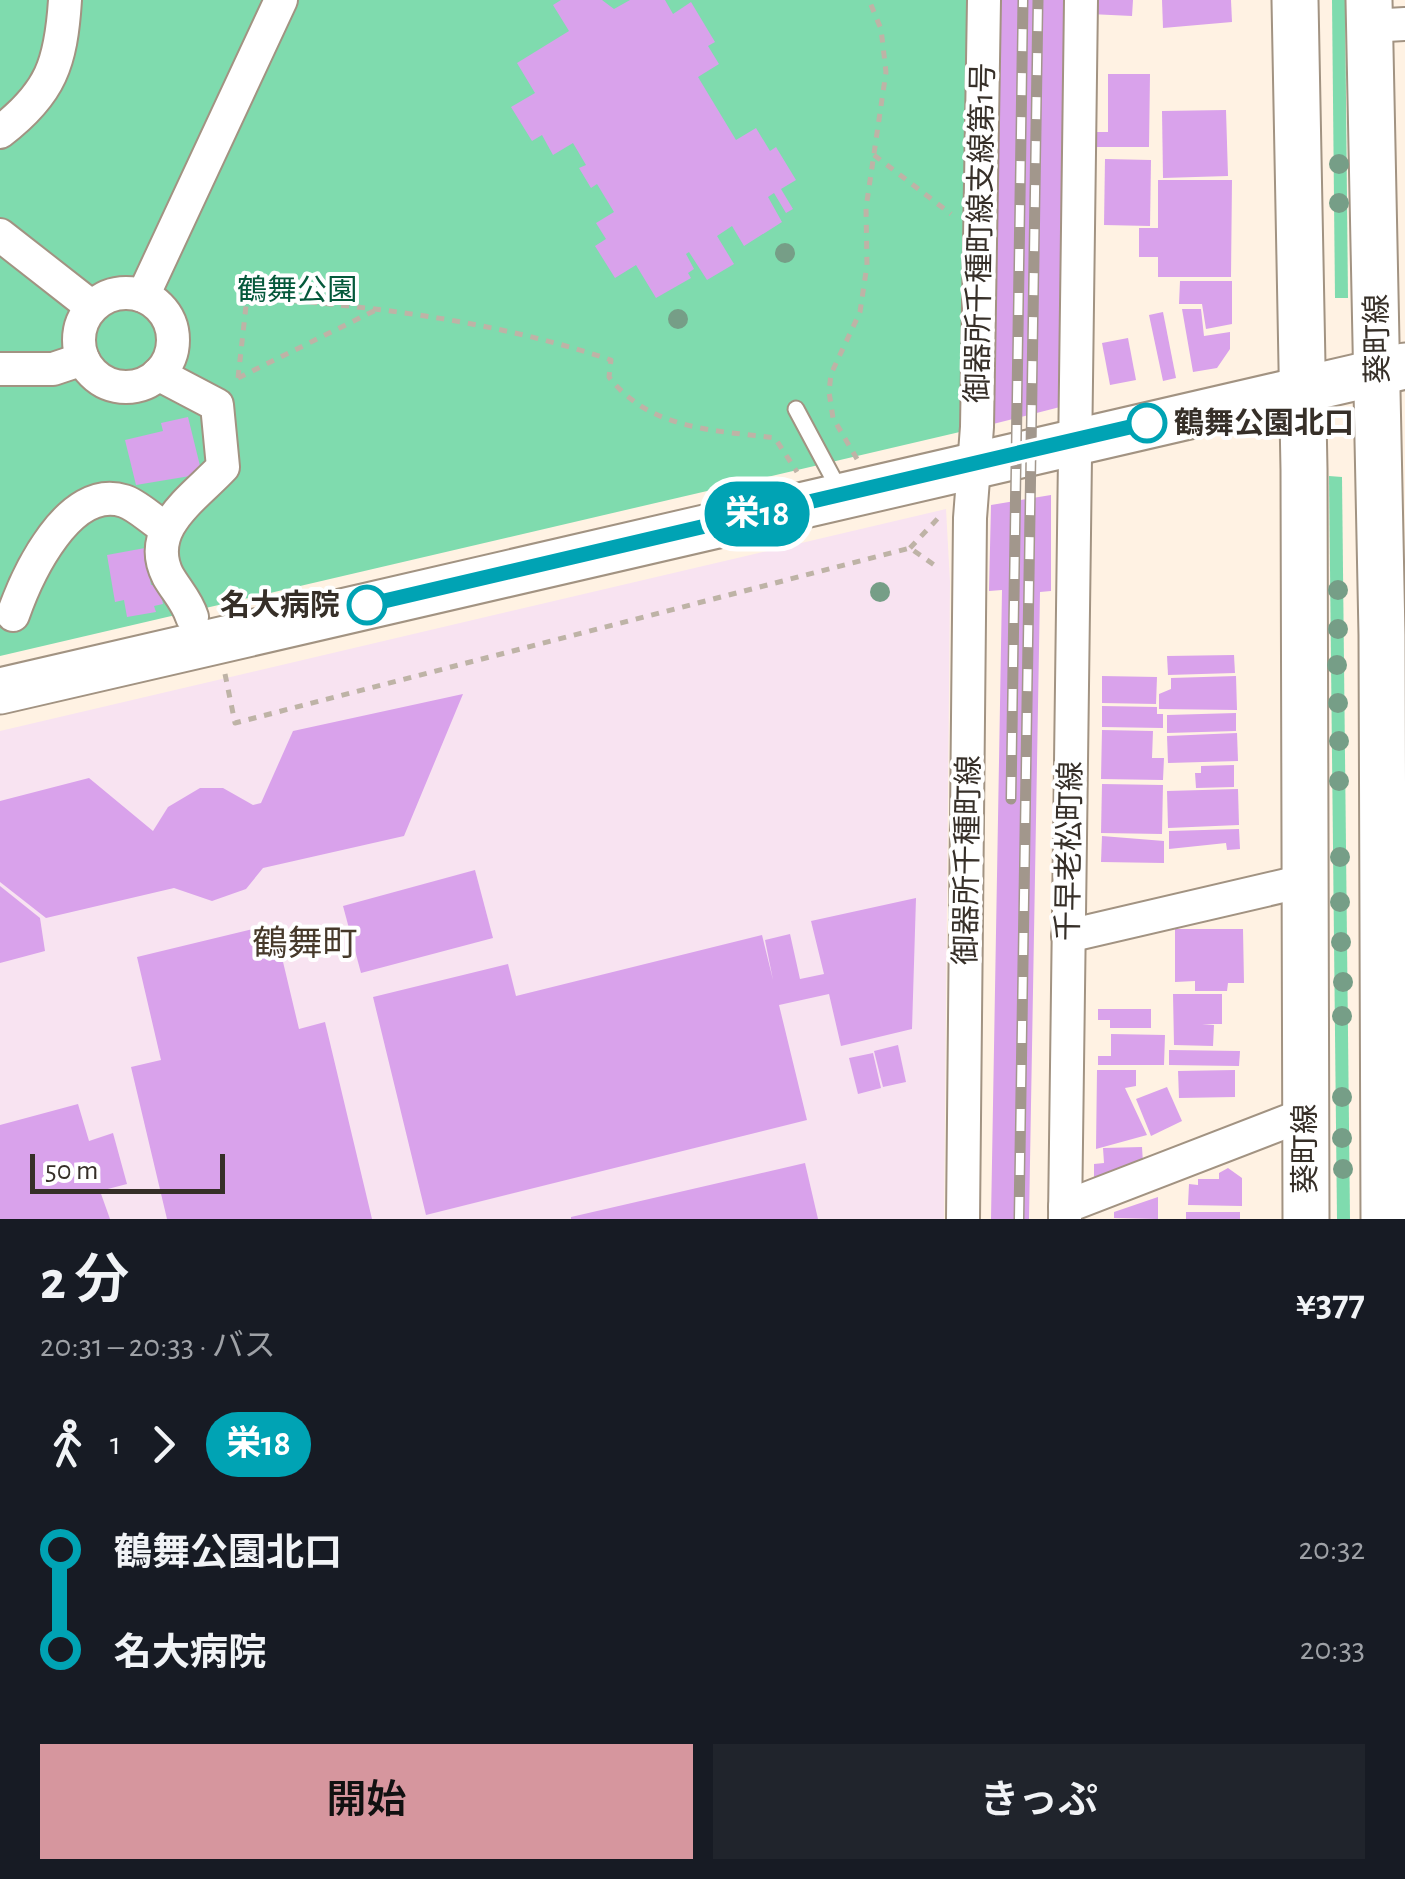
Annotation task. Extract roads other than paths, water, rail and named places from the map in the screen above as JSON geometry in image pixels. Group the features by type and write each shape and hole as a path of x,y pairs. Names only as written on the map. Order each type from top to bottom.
{"street":[{"path":"0,132 29,108 52,78 63,36 65,0"},
{"path":"143,296 281,0"},
{"name":"御器所千種町線支線第1号","path":"963,492 977,428 984,0"},
{"name":"千早老松町線","path":"1065,1213 1081,0"},
{"name":"葵町線","path":"1295,0 1303,390 1306,1219"},
{"name":"葵町線","path":"1381,17 1391,370 1382,635 1394,1050 1384,1219"},
{"path":"0,236 92,308"},
{"path":"116,294 143,296 166,316 172,347 158,374 131,387 116,386 90,371 82,359 79,332 92,308 116,294"},
{"path":"0,369 52,369 82,359"},
{"path":"0,691 850,478 963,492 1074,444 1391,370"},
{"path":"158,374 217,406 222,467 164,527 161,551 168,575 192,617"},
{"name":"御器所千種町線","path":"963,492 963,1219"},
{"path":"13,616 43,550 68,518 95,500 125,501 164,527"},
{"path":"1382,635 1405,685"},
{"path":"1068,936 1304,881"},
{"path":"1065,1213 1306,1114"}],"lane":[{"path":"796,408 850,478"}],"railway":[{"path":"1011,799 1023,0"},
{"path":"1019,1219 1038,0"}],"place":[{"name":"鶴舞公園北口","path":"1147,423"},
{"name":"名大病院","path":"367,605"}],"district":[{"name":"鶴舞町","path":"305,943"}],"park label":[{"name":"鶴舞公園","path":"297,290"}]}
